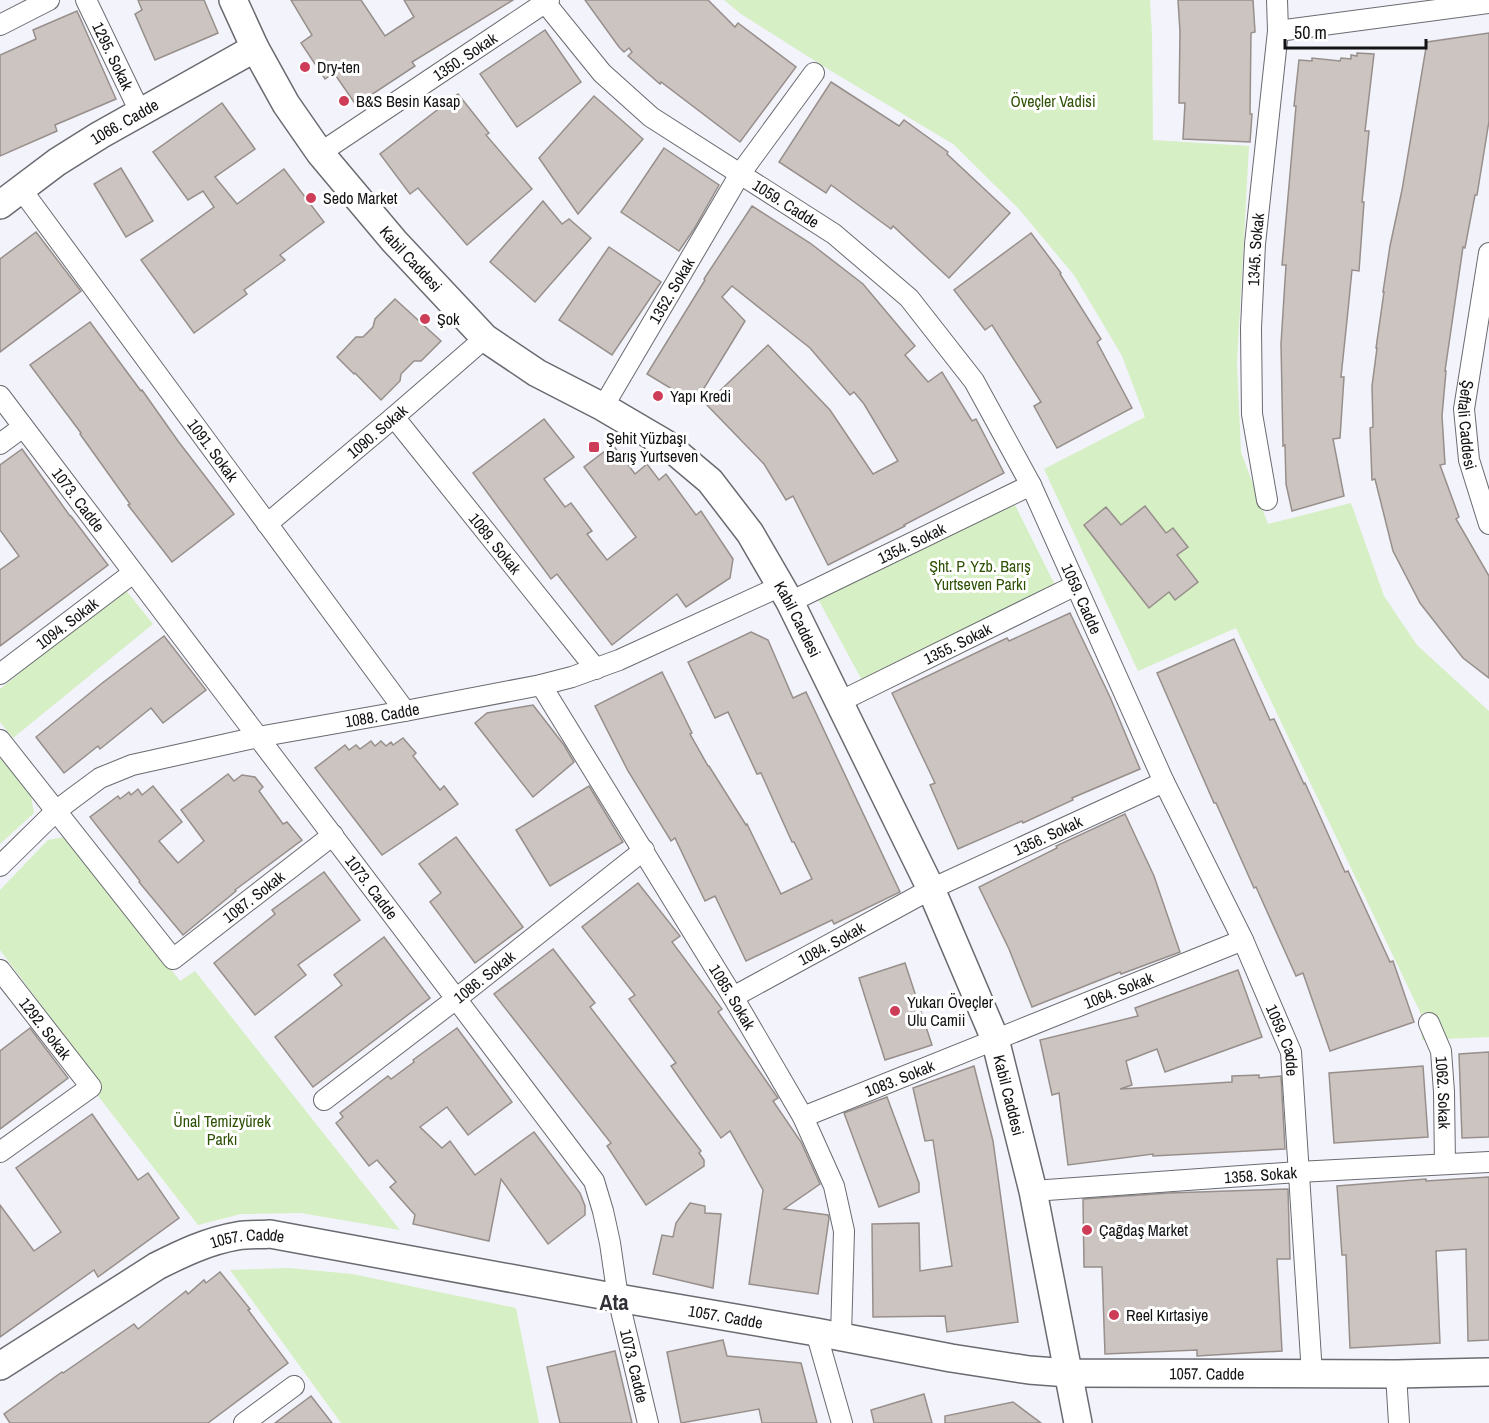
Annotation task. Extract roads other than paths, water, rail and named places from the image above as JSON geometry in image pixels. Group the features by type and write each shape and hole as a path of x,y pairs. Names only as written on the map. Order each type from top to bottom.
{"street":[{"path":"0,25 49,0"},
{"name":"1295. Sokak","path":"86,0 140,112"},
{"name":"Kabil Caddesi","path":"233,0 255,48 286,104 320,153 394,241 485,338 537,373 603,407 666,444 710,481 750,533 786,594 932,889 995,1039 1033,1191 1078,1423"},
{"name":"1345. Sokak","path":"1267,500 1252,414 1251,328 1255,244 1278,31 1277,0"},
{"name":"1350. Sokak","path":"320,153 546,1"},
{"name":"1059. Cadde","path":"546,1 602,73 651,117 834,234 909,298 974,381 1031,485 1164,782 1243,940 1291,1052 1312,1374"},
{"path":"1278,31 1489,3"},
{"name":"1066. Cadde","path":"11,197 57,162 100,135 255,48"},
{"name":"1352. Sokak","path":"603,407 741,174 814,72"},
{"name":"1091. Sokak","path":"11,197 267,524 405,711"},
{"name":"Şeftali Caddesi","path":"1489,252 1464,409 1469,460 1489,524"},
{"name":"1090. Sokak","path":"267,524 485,338"},
{"name":"1073. Cadde","path":"0,396 594,1181 610,1243 618,1298 648,1423"},
{"name":"1089. Sokak","path":"394,417 596,669"},
{"path":"0,444 23,427"},
{"name":"1354. Sokak","path":"786,594 1031,485"},
{"name":"1094. Sokak","path":"0,674 133,573"},
{"name":"1355. Sokak","path":"839,702 1076,585"},
{"name":"1088. Cadde","path":"0,866 56,811 100,778 132,765 258,737 541,685 596,669 786,594"},
{"name":"1085. Sokak","path":"541,685 733,997 803,1117 834,1186 844,1231 829,1334 842,1423"},
{"path":"0,740 56,811"},
{"name":"1356. Sokak","path":"932,889 1164,782"},
{"name":"1087. Sokak","path":"56,811 173,959 333,835"},
{"name":"1086. Sokak","path":"324,1100 644,850"},
{"name":"1084. Sokak","path":"733,997 932,889"},
{"name":"1064. Sokak","path":"995,1039 1243,940"},
{"name":"1292. Sokak","path":"0,970 91,1087 0,1152"},
{"name":"1062. Sokak","path":"1429,1023 1441,1051 1445,1164"},
{"name":"1083. Sokak","path":"803,1117 995,1039"},
{"name":"1358. Sokak","path":"1033,1191 1298,1172 1489,1162"},
{"name":"1057. Cadde","path":"0,1366 157,1266 183,1253 211,1242 240,1236 270,1234 1029,1370 1312,1374 1489,1372"},
{"path":"1396,1374 1399,1423"},
{"path":"244,1423 294,1386"}],"place":[{"name":"Dry-ten","path":"305,67"},
{"name":"B&S Besin Kasap","path":"344,101"},
{"name":"Sedo Market","path":"311,198"},
{"name":"Şok","path":"425,319"},
{"name":"Yapı Kredi","path":"658,396"},
{"name":"Şehit Yüzbaşı Barış Yurtseven","path":"594,447"},
{"name":"Yukarı Öveçler Ulu Camii","path":"895,1011"},
{"name":"Çağdaş Market","path":"1087,1230"},
{"name":"Reel Kırtasiye","path":"1114,1315"}],"district":[{"name":"Ata","path":"614,1302"}],"park label":[{"name":"Öveçler Vadisi","path":"1053,101"},
{"name":"Şht. P. Yzb. Barış Yurtseven Parkı","path":"980,575"},
{"name":"Ünal Temizyürek Parkı","path":"222,1130"}]}
